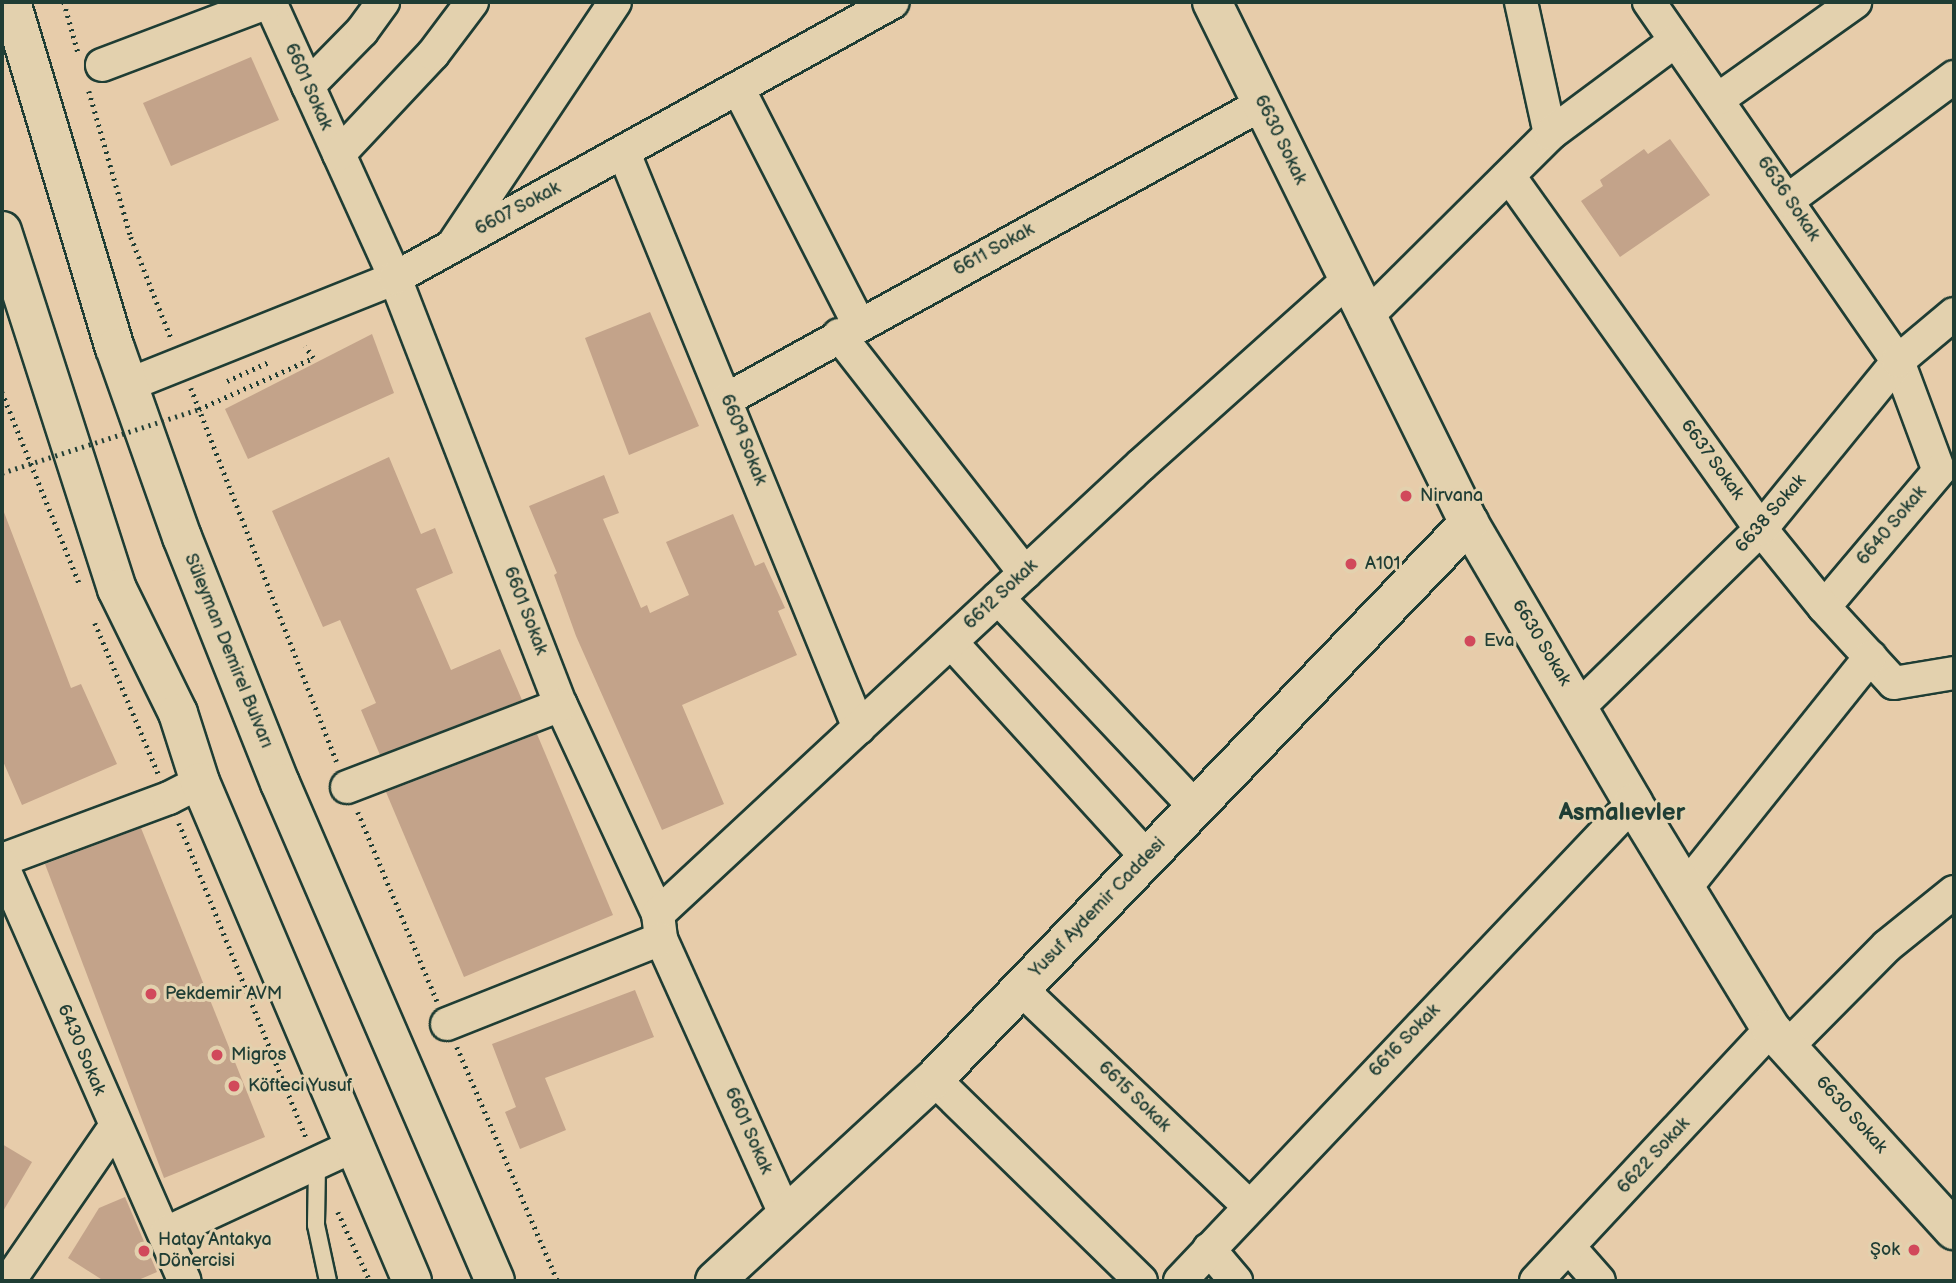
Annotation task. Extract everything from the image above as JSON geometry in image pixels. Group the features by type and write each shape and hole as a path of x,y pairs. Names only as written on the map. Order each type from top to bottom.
{"street":[{"name":"Süleyman Demirel Bulvarı","path":"11,2 128,385 182,537 281,783 495,1281"},
{"path":"89,67 269,2"},
{"name":"6601 Sokak","path":"269,2 395,278 561,705 786,1216"},
{"path":"308,86 362,31 383,2"},
{"path":"339,154 433,54 472,2"},
{"path":"454,243 615,2"},
{"name":"6607 Sokak","path":"128,385 395,278 454,243 739,90 893,2"},
{"name":"6630 Sokak","path":"1212,2 1365,318 1469,523 1579,706 1633,803 1780,1037 1954,1230"},
{"path":"1521,2 1550,134"},
{"name":"6636 Sokak","path":"1649,2 1675,41 1720,98 1898,361"},
{"path":"1720,98 1855,2"},
{"path":"1365,318 1550,134 1675,41"},
{"path":"1788,200 1954,77"},
{"path":"739,90 849,329 1025,573"},
{"name":"6611 Sokak","path":"727,399 849,329 1262,104"},
{"name":"6609 Sokak","path":"624,153 727,399 859,728"},
{"name":"6637 Sokak","path":"1509,176 1761,529 1824,607 1894,683 1954,673"},
{"path":"2,231 117,589 178,713 184,790 353,1146 412,1281"},
{"name":"6612 Sokak","path":"659,927 859,728 1025,573 1348,280"},
{"name":"6638 Sokak","path":"1579,706 1761,529 1898,361 1954,314"},
{"name":"6640 Sokak","path":"1824,607 1939,471 1898,361"},
{"name":"Yusuf Aydemir Caddesi","path":"716,1281 934,1079 1145,855 1196,808 1469,523"},
{"path":"999,598 1196,808"},
{"path":"951,642 1145,855"},
{"path":"1686,887 1870,657"},
{"path":"347,787 561,705"},
{"name":"6430 Sokak","path":"184,790 2,862 9,909 166,1233 185,1281"},
{"name":"6616 Sokak","path":"1180,1281 1248,1205 1633,803"},
{"name":"6622 Sokak","path":"1536,1281 1780,1037 1954,892"},
{"path":"446,1024 659,927"},
{"name":"6615 Sokak","path":"1021,989 1248,1205"},
{"path":"934,1079 1141,1281"},
{"path":"9,1281 114,1128"},
{"path":"166,1233 317,1166 353,1146"},
{"path":"1569,1248 1599,1281"},
{"path":"1209,1249 1236,1281"}],"lane":[{"path":"317,1166 316,1225 328,1281"}],"path":[{"path":"64,2 89,67 131,237 347,787 558,1281"},
{"path":"2,472 199,409 313,358 306,346 295,351"},
{"path":"227,381 284,356"},
{"path":"2,392 83,594"},
{"path":"93,618 184,790 317,1166 370,1281"}],"building":[{"path":"251,57 279,120 171,166 143,103"},
{"path":"1670,139 1710,195 1620,257 1581,201 1603,186 1600,180 1644,149 1648,154"},
{"path":"650,312 699,426 629,455 585,338"},
{"path":"372,334 394,393 248,459 225,409"},
{"path":"389,457 421,534 435,528 453,573 416,589 451,670 500,649 522,700 380,755 361,710 376,703 340,620 323,627 272,511"},
{"path":"604,475 619,513 603,519 641,608 647,605 650,613 689,595 666,542 733,514 755,566 764,562 785,608 778,611 797,655 682,705 724,804 662,830 576,636 554,575 557,573 529,506"},
{"path":"2,507 71,688 81,684 117,764 22,805 2,759"},
{"path":"537,734 613,915 464,977 386,792"},
{"name":"Pekdemir AVM","path":"141,828 265,1137 164,1178 45,864"},
{"path":"635,990 654,1037 545,1078 566,1130 520,1149 505,1112 516,1107 492,1044"},
{"path":"2,1144 32,1162 2,1213"},
{"path":"125,1197 157,1272 136,1281 104,1281 68,1258 99,1208"}],"place":[{"name":"Nirvana","path":"1406,496"},
{"name":"A101","path":"1351,564"},
{"name":"Eva","path":"1470,641"},
{"name":"Pekdemir AVM","path":"151,994"},
{"name":"Migros","path":"217,1055"},
{"name":"Köfteci Yusuf","path":"234,1086"},
{"name":"Şok","path":"1914,1250"},
{"name":"Hatay Antakya Dönercisi","path":"144,1251"}],"district":[{"name":"Asmalıevler","path":"1622,813"}]}
